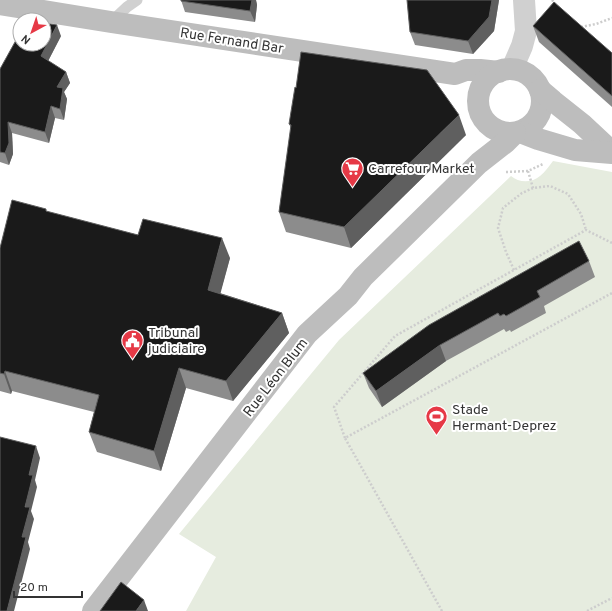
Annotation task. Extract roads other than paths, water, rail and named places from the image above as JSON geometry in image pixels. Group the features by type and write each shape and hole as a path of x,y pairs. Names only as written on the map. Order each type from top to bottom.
{"street":[{"path":"505,71 522,46 526,31 524,0"},
{"name":"Rue Fernand Bar","path":"6,8 111,22 455,74 466,70 505,71"},
{"path":"505,71 520,71 529,75 540,90 582,124 612,152 575,150 517,132 502,132 490,125 483,117 479,106 479,96 483,86 490,77 505,71"},
{"path":"455,74 469,97 479,106"},
{"path":"517,132 530,127 537,120 541,110 542,100 540,90"},
{"path":"479,163 485,149 490,125"},
{"name":"Rue Léon Blum","path":"94,611 307,334 348,296 363,277 479,163 517,132"}],"lane":[{"path":"111,22 136,0"}],"place":[{"name":"Carrefour Market","path":"352,188"},
{"name":"Tribunal judiciaire","path":"133,360"},
{"name":"Stade Hermant-Deprez","path":"436,436"}]}
